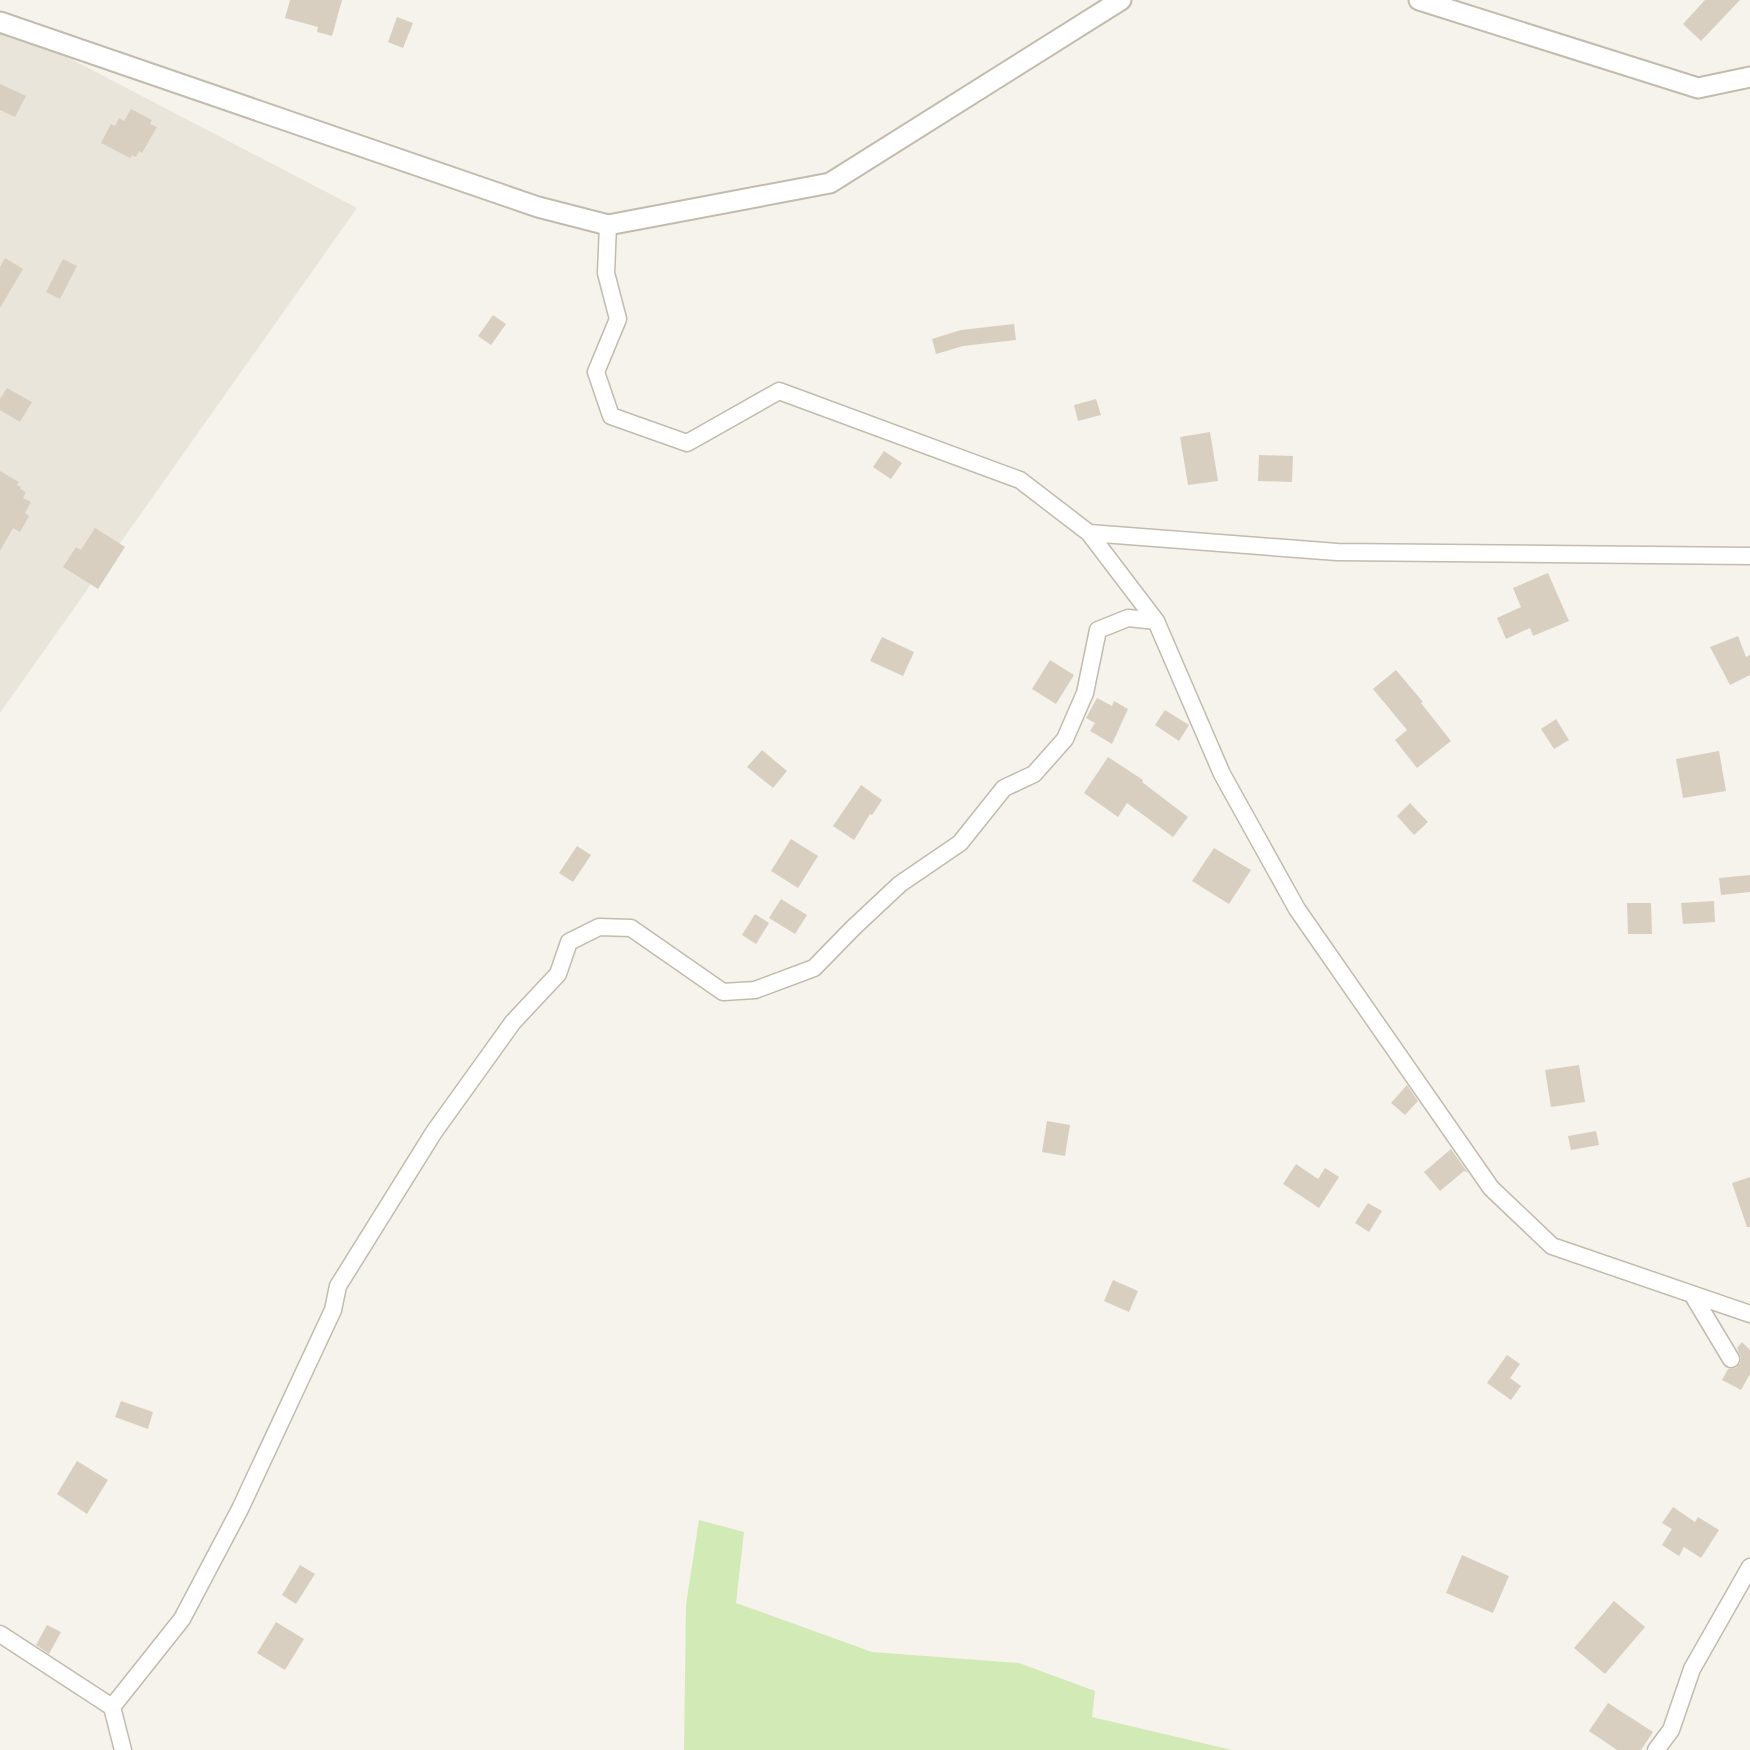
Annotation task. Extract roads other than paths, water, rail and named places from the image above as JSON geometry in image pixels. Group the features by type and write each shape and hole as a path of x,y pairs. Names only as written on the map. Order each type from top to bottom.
{"street":[{"path":"0,22 538,207 608,225 830,183 1121,0"},
{"path":"1419,0 1699,88 1750,77"},
{"path":"608,225 606,274 618,319 596,372 611,416 687,443 779,391 1020,480 1089,533 1156,621 1223,774 1297,909 1491,1188 1552,1246 1750,1314"},
{"path":"1089,533 1337,552 1750,556"},
{"path":"112,1707 181,1619 240,1510 333,1310 338,1286 434,1132 513,1022 558,974 569,942 599,927 631,928 723,992 755,990 814,968 900,884 960,843 1004,788 1034,774 1057,748 1065,738 1085,693 1098,630 1128,618 1156,621"},
{"path":"1692,1294 1731,1359"},
{"path":"1656,1750 1671,1730 1692,1669 1750,1567"},
{"path":"0,1634 112,1707 123,1750"}]}
